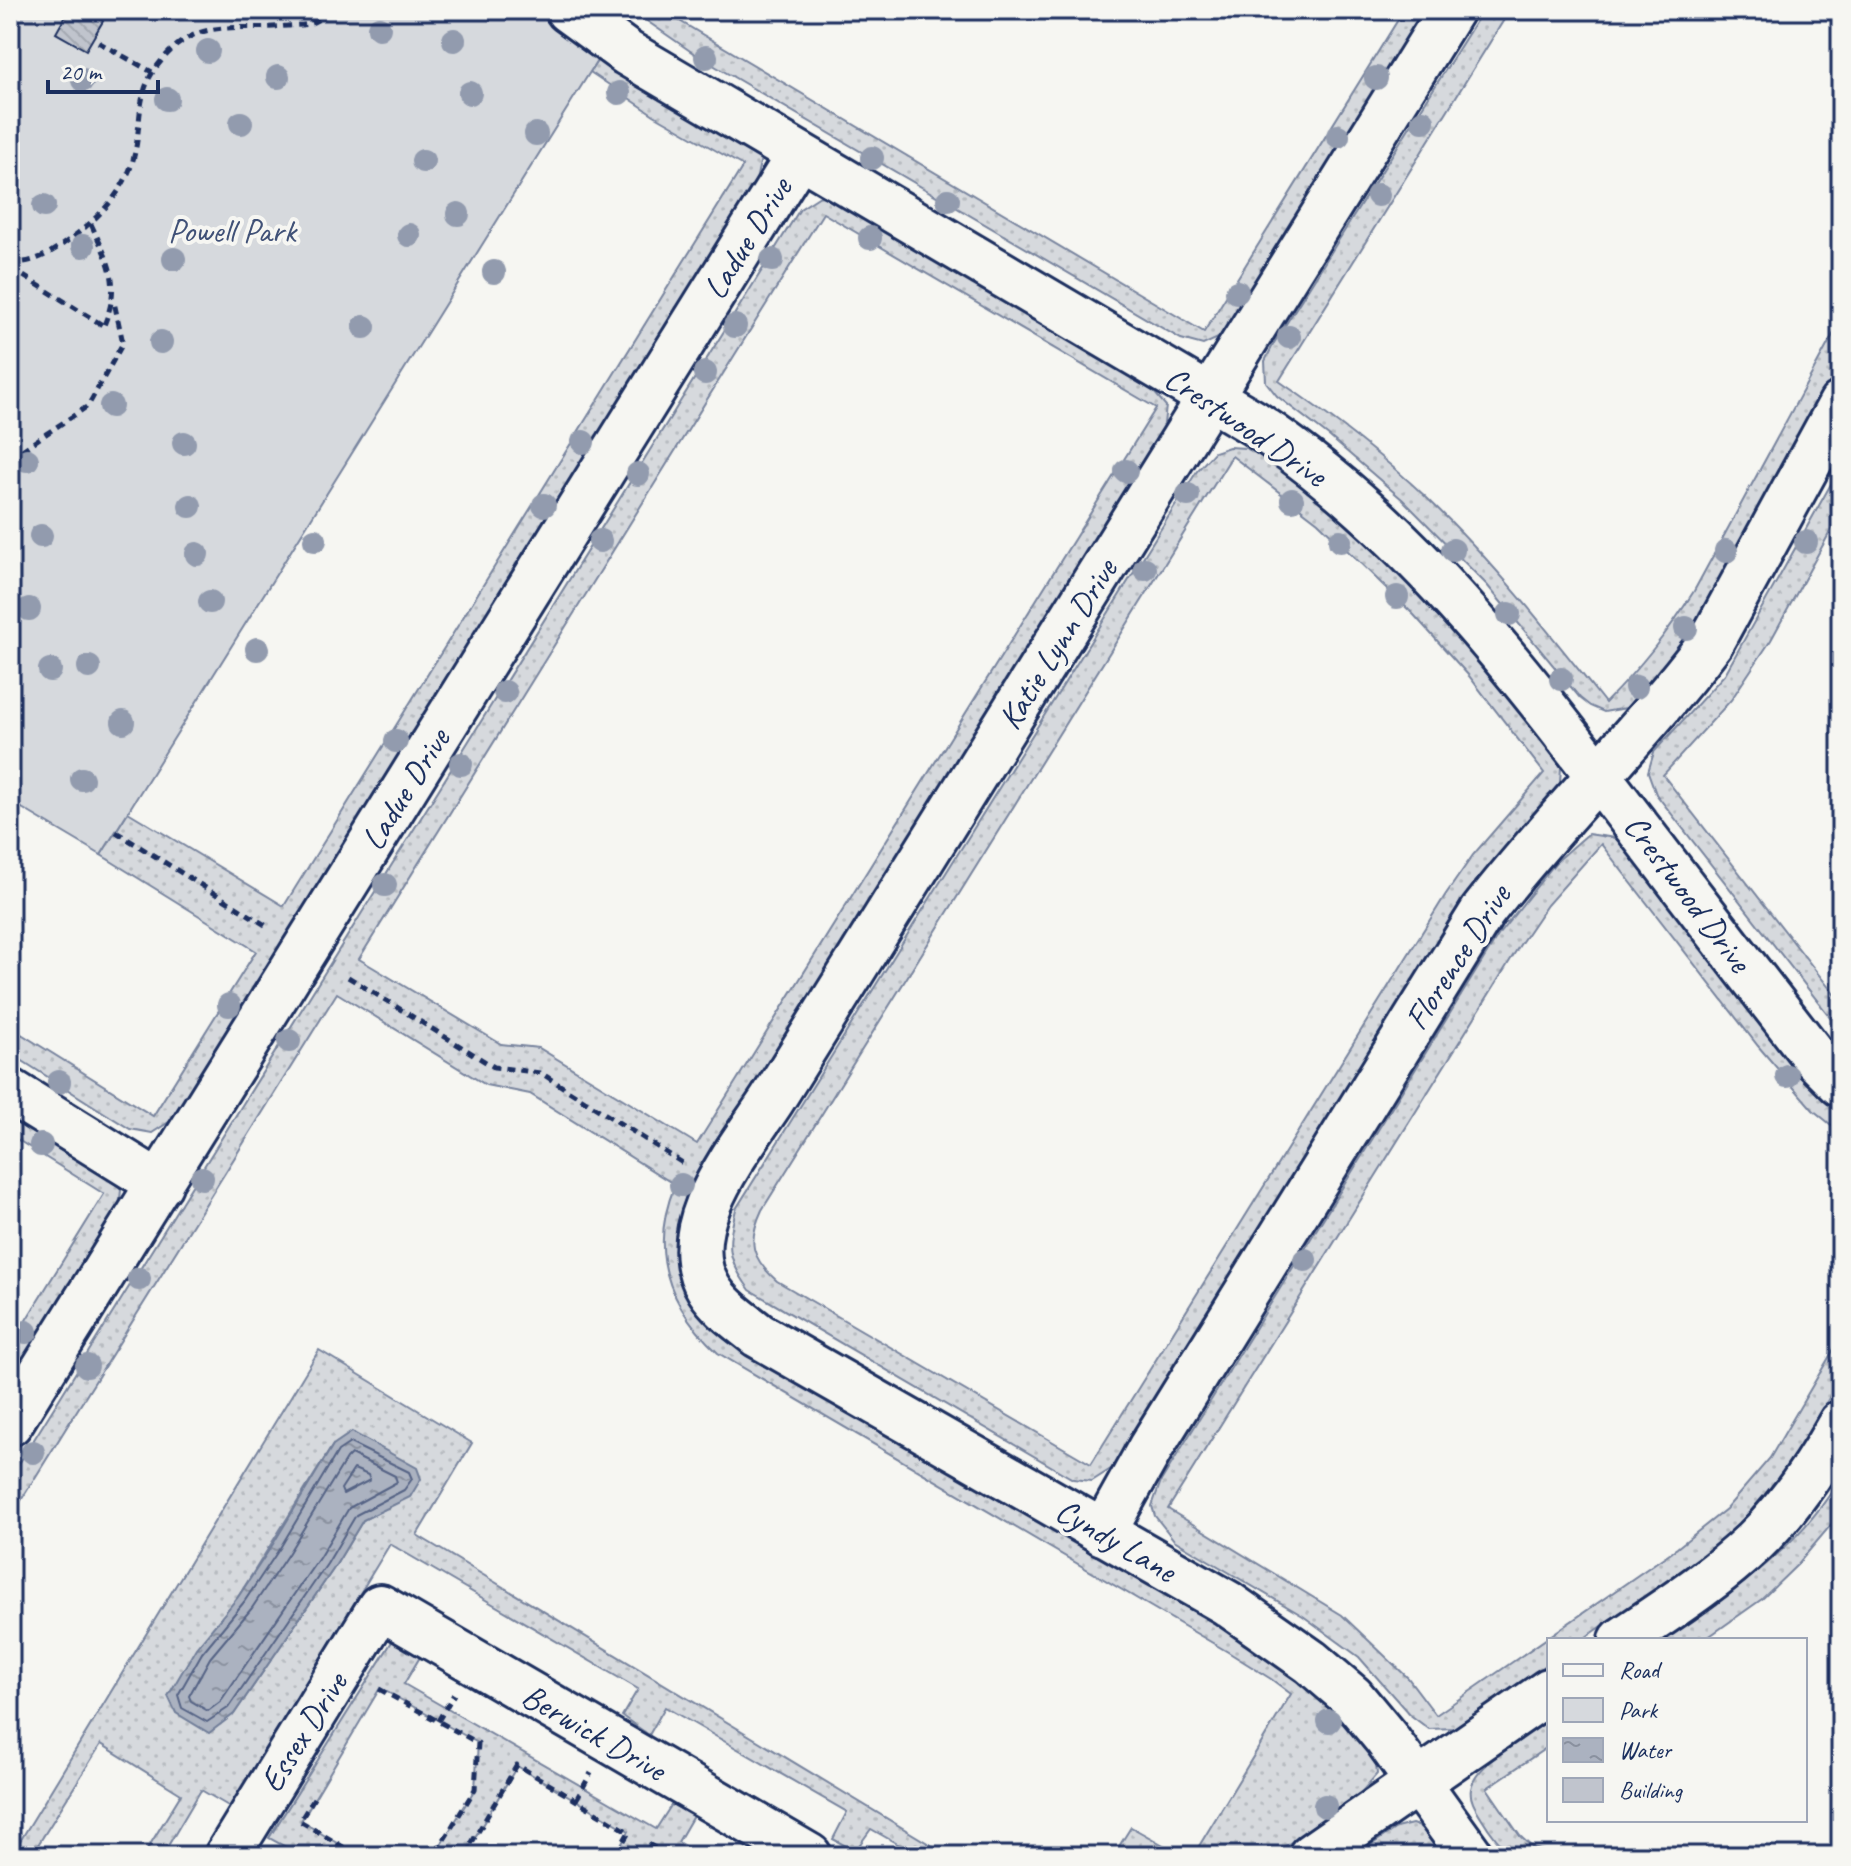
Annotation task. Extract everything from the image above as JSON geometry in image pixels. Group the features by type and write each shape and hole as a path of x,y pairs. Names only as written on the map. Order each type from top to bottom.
{"street":[{"name":"Crestwood Drive","path":"568,10 627,53 1298,452 1448,589 1573,740 1807,1047 1841,1084"},
{"name":"Katie Lynn Drive","path":"708,1288 699,1265 697,1241 722,1176 1451,10"},
{"name":"Ladue Drive","path":"10,1423 799,155"},
{"name":"Florence Drive","path":"1103,1533 1151,1447 1483,911 1524,858 1599,776 1711,642 1841,404"},
{"path":"10,1091 160,1184"},
{"name":"Cyndy Lane","path":"708,1288 722,1306 758,1335 1227,1603 1311,1662 1352,1697 1471,1856"},
{"path":"1625,1638 1703,1584 1755,1541 1782,1511 1841,1423"},
{"name":"Essex Drive","path":"227,1856 380,1607"},
{"name":"Berwick Drive","path":"380,1607 809,1856"},
{"path":"1311,1856 1547,1692"}],"path":[{"path":"10,262 21,264 49,254 91,224 124,184 135,152 139,112 152,72 172,49 205,29 313,23 332,10"},
{"path":"98,42 152,72"},
{"path":"10,458 88,406 123,343 114,302 111,268 91,224"},
{"path":"21,264 22,275"},
{"path":"10,276 22,275 103,328 114,302"},
{"path":"116,832 270,928"},
{"path":"348,977 494,1067 541,1073 685,1165"},
{"path":"372,1701 380,1688 478,1743 475,1789 434,1856"},
{"path":"464,1856 517,1765 629,1832 615,1856"},
{"path":"316,1795 300,1821 358,1856"},
{"path":"648,1844 669,1856"}],"green space":[{"name":"Powell Park","path":"10,10 539,10 600,56 101,855 10,801"},
{"path":"631,10 661,10 1204,332 1404,10 1429,10 1227,334 1203,345 1181,339 696,55"},
{"path":"1483,10 1510,10 1279,381 1375,452 1452,523 1520,598 1605,703 1653,649 1694,591 1841,320 1841,368 1709,610 1656,681 1626,708 1604,712 1580,698 1487,585 1403,500 1277,396 1266,382 1265,361 1274,343"},
{"path":"600,56 761,158 753,194 175,1118 152,1133 130,1129 10,1053 10,1027 153,1116 256,951 101,855 128,812 284,906 743,166 654,115 590,72"},
{"path":"820,196 839,200 1148,385 1166,406 1162,442 686,1264 1264,1646 1374,1742 1377,1774 1359,1795 1271,1856 1193,1856 1291,1694 1228,1652 718,1353 686,1316 668,1276 663,1232 675,1185 530,1094 486,1085 337,993 10,1518 10,1478 800,209","holes":["823,213 1156,408 697,1144 539,1048 501,1044 359,959"]},
{"path":"1229,447 1246,448 1280,466 1368,541 1449,626 1549,749 1561,767 1560,783 1117,1465 1092,1481 1073,1479 750,1290 733,1260 731,1233 736,1209 1197,471 1214,452","holes":["1232,456 1318,522 1414,615 1469,676 1544,773 1473,855 1446,894 1091,1464 777,1281 757,1257 754,1231 762,1210"]},
{"path":"1841,466 1841,512 1771,640 1731,700 1663,775 1841,1003 1841,1031 1656,794 1648,772 1654,752 1725,674"},
{"path":"1588,834 1615,838 1633,854 1812,1083 1841,1111 1841,1133 1813,1110 1758,1046 1601,844 1547,905 1521,943 1168,1509 1342,1615 1408,1678 1436,1715 1547,1638 1547,1664 1455,1728 1429,1729 1409,1714 1359,1657 1303,1616 1174,1540 1155,1516 1152,1506 1161,1481 1499,934 1556,862"},
{"path":"10,1107 108,1167 121,1190 117,1225 10,1390 10,1346 104,1194 10,1135"},
{"path":"1841,1337 1841,1378 1789,1465 1747,1519 1694,1563 1585,1638 1547,1638 1677,1548 1726,1509 1770,1458"},
{"path":"319,1350 472,1443 417,1535 949,1856 919,1856 871,1829 855,1851 833,1839 847,1812 665,1707 649,1735 622,1716 638,1689 390,1544 230,1807 201,1790 162,1856 143,1856 181,1794 101,1744 31,1856 11,1856","holes":["333,1445 410,1496 363,1520 334,1568 234,1714 238,1597"]},
{"path":"1841,1477 1841,1513 1797,1565 1762,1599 1707,1638 1667,1638 1762,1568 1824,1503"},
{"path":"393,1640 420,1657 404,1684 656,1829 672,1804 693,1816 678,1842 701,1856 669,1856 649,1845 642,1856 615,1856 629,1831 517,1766 464,1856 434,1856 475,1789 478,1743 380,1688 301,1821 358,1856 293,1856 295,1852 269,1838"},
{"path":"1547,1721 1547,1747 1487,1788 1520,1836 1533,1848 1562,1856 1512,1856 1495,1838 1472,1800 1474,1779 1516,1742"},
{"path":"1412,1824 1439,1841 1452,1856 1355,1856 1396,1828"},
{"path":"1131,1827 1183,1856 1113,1856"}],"water":[{"path":"352,1432 417,1468 421,1479 410,1497 363,1520 334,1568 234,1714 209,1733 176,1713 168,1696 196,1648 238,1597 273,1544 333,1445"}],"building":[{"path":"69,10 84,10 103,21 86,50 56,33"}]}
